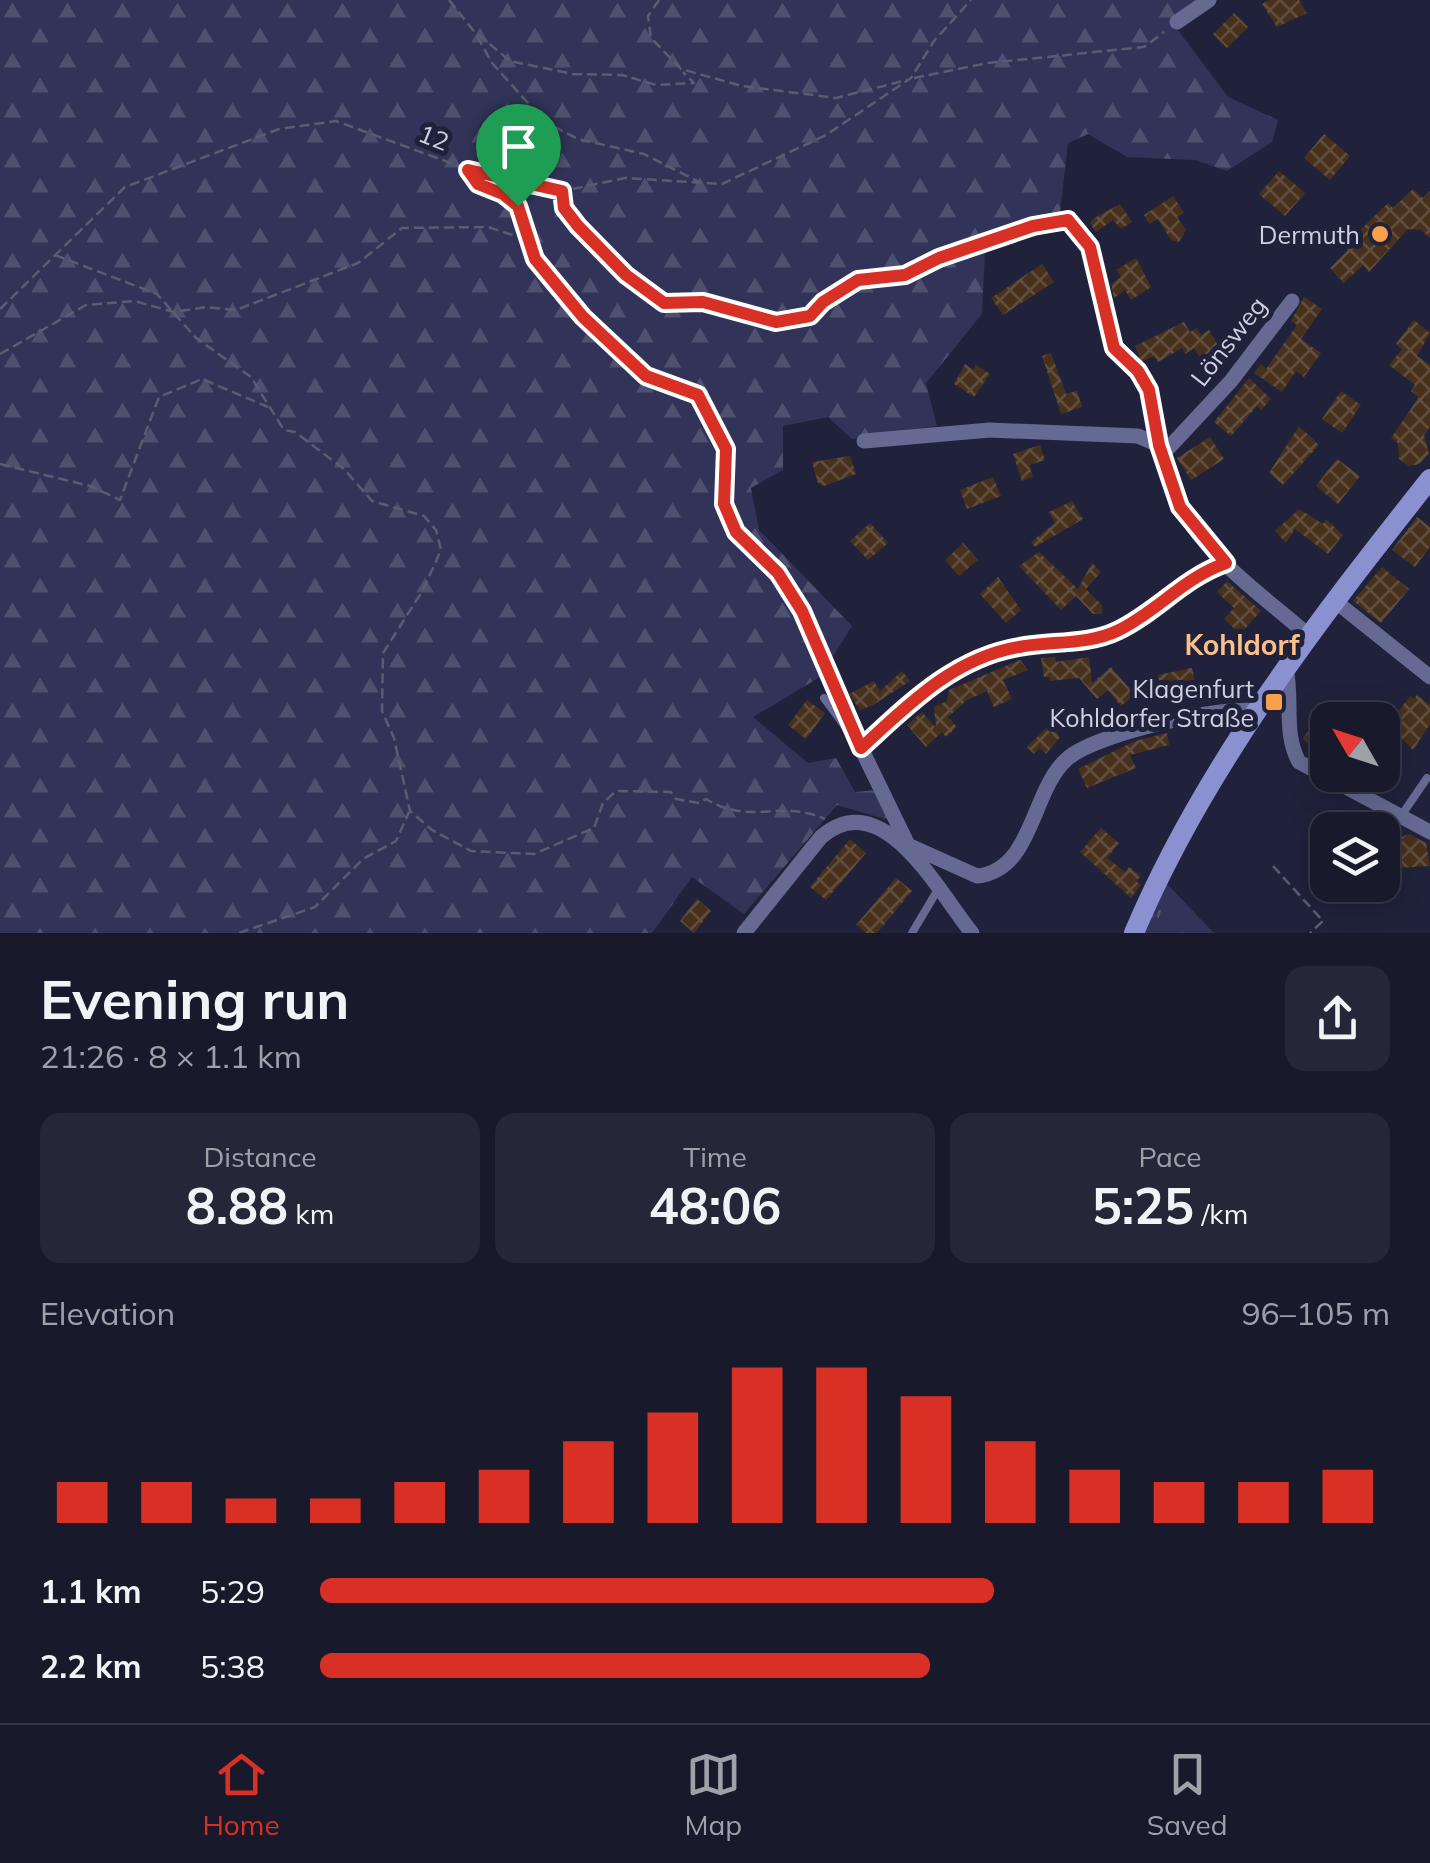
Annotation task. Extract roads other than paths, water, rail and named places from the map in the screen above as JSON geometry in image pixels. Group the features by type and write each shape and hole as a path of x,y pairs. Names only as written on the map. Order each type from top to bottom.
{"street":[{"path":"1177,22 1209,0"},
{"path":"1033,226 1068,220 1090,247 1114,348 1138,371 1149,390 1161,450 1180,507 1226,563 1309,636"},
{"name":"Lönsweg","path":"1161,450 1231,382 1292,301"},
{"path":"864,441 990,430 1138,436 1161,450"},
{"path":"1134,933 1161,873 1258,711 1309,636 1430,479"},
{"path":"972,933 937,890 908,845 861,748 918,696 955,670 1015,647 1116,632 1186,580 1226,563"},
{"path":"1336,601 1430,677"},
{"path":"1286,669 1291,690 1289,736 1298,762 1430,832"},
{"path":"744,933 834,825 867,825 954,869 988,874 1015,854 1041,800 1069,756 1117,734 1215,711 1258,711"}],"lane":[{"path":"824,698 861,748"},
{"path":"1401,816 1427,778"},
{"path":"912,933 937,890"}],"place":[{"name":"Dermuth","path":"1380,234"},
{"name":"Klagenfurt Kohldorfer Straße","path":"1274,702"}],"district":[{"name":"Kohldorf","path":"1242,644"}]}
